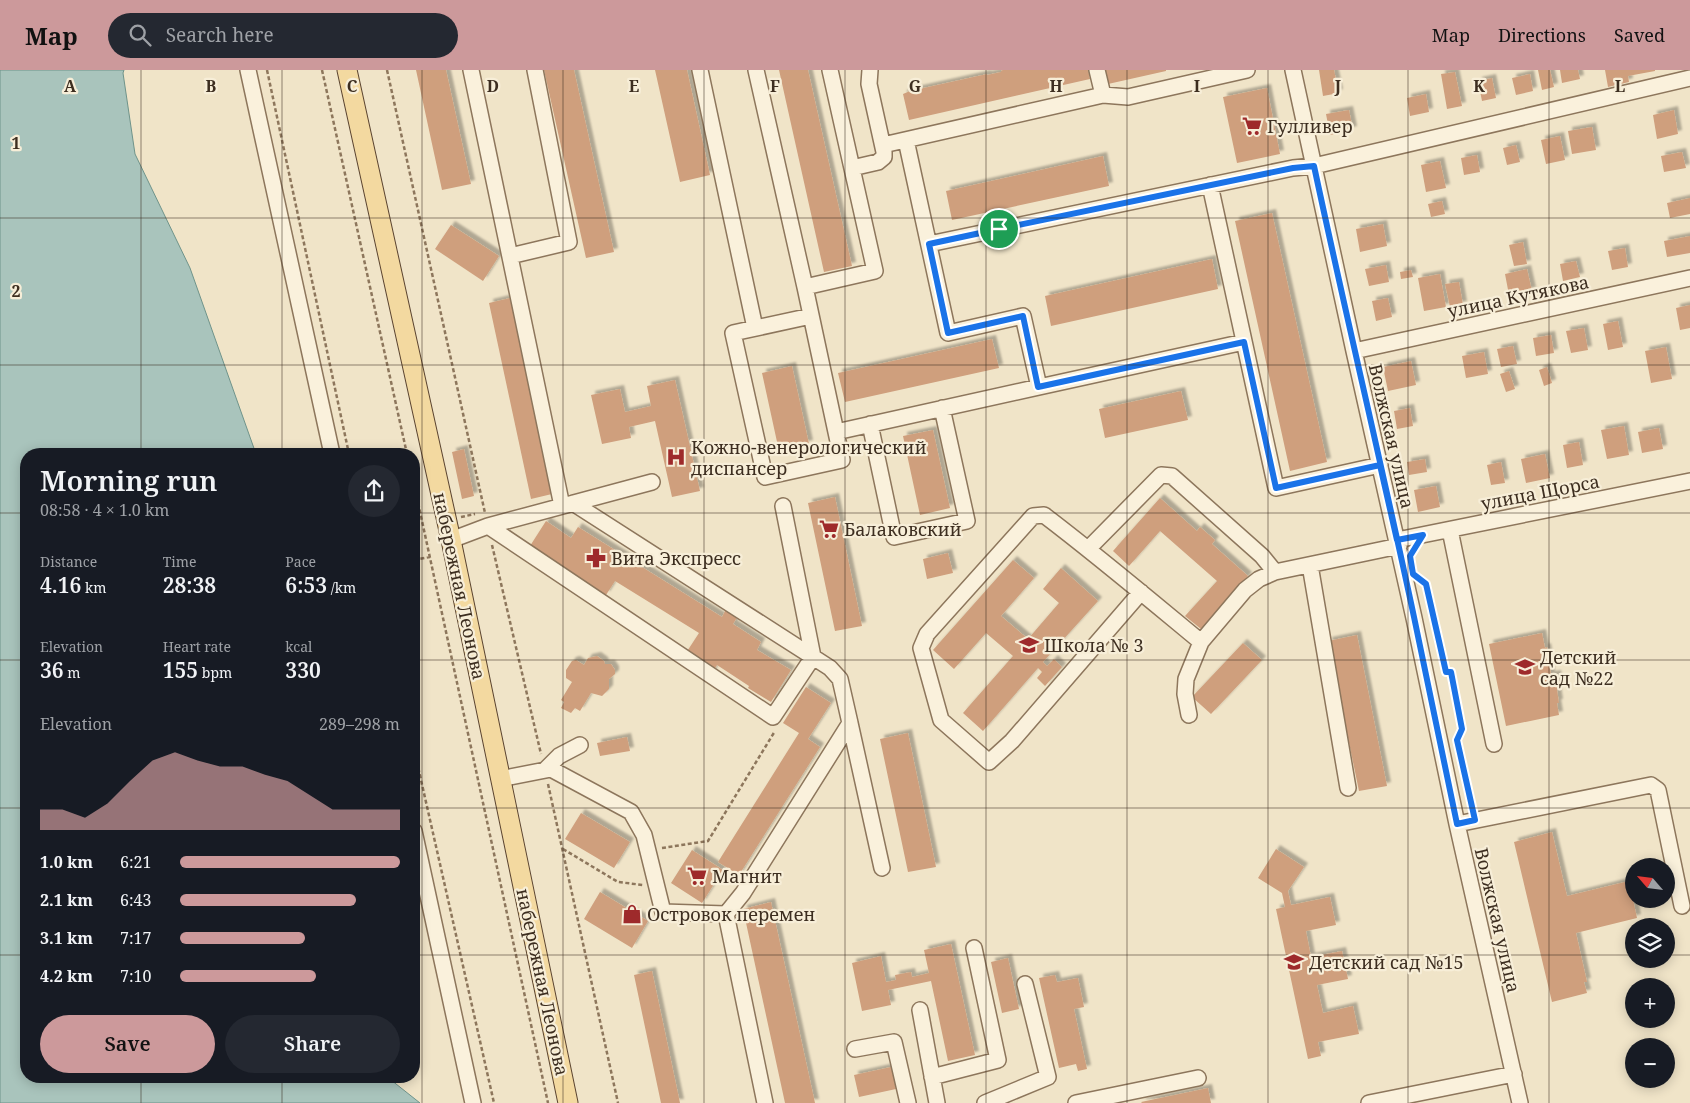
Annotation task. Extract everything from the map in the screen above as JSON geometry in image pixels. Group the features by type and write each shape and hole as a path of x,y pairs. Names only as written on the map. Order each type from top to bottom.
{"main road":[{"name":"набережная Леонова","path":"347,70 451,540 568,1103"}],"street":[{"path":"248,70 331,448"},
{"path":"471,70 510,256 568,505 813,657 830,668 840,679 882,868"},
{"path":"510,256 570,242 535,70"},
{"path":"700,70 755,328"},
{"path":"756,70 805,287 842,460 765,477 733,332 811,316"},
{"path":"805,287 875,271 830,70"},
{"path":"852,168 881,160 884,157 869,84 870,70"},
{"path":"1097,70 1103,95"},
{"path":"883,145 1103,95 1128,97 1247,70"},
{"name":"Волжская улица","path":"1294,70 1354,351 1398,543 1457,824 1520,1103"},
{"path":"929,244 1293,168 1314,166 1690,78"},
{"path":"906,140 948,333 1023,316 1038,387"},
{"path":"1210,185 1276,488 1380,465"},
{"name":"улица Кутякова","path":"1354,351 1690,278"},
{"path":"836,432 1244,342"},
{"path":"870,424 894,537 967,521 942,408"},
{"path":"1088,549 1161,475 1172,476 1262,556 1275,572"},
{"name":"улица Щорса","path":"1189,715 1185,694 1186,679 1201,642 1245,590 1259,579 1275,572 1450,530 1690,481"},
{"path":"451,540 488,526 652,482"},
{"path":"488,526 773,717 813,657 783,506"},
{"path":"1141,592 1012,741 989,762 941,720 921,648 927,634 1033,516 1044,515 1088,549 1141,592 1201,642"},
{"path":"1450,530 1494,744"},
{"path":"1310,565 1348,788"},
{"path":"726,914 743,893 850,723"},
{"path":"545,770 560,756 580,745"},
{"path":"500,778 551,769 631,812 644,835 663,912 726,914"},
{"path":"1457,824 1651,785 1658,790 1682,906"},
{"path":"420,859 473,1103"},
{"path":"726,914 765,1103"},
{"path":"932,1077 998,1060 974,948"},
{"path":"985,1103 1048,1077 1025,984"},
{"path":"920,1010 937,1103"},
{"path":"855,1049 894,1042 908,1103"},
{"path":"1369,1103 1514,1074"},
{"path":"1076,1103 1198,1078"}],"path":[{"path":"267,70 348,448"},
{"path":"322,70 406,448"},
{"path":"387,70 618,1103"},
{"path":"420,511 548,1103"},
{"path":"420,559 430,557"},
{"path":"1419,579 1426,584 1446,672 1451,672 1462,729 1457,740 1475,820"},
{"path":"648,850 708,841 775,731 773,717"},
{"path":"420,776 494,1103"},
{"path":"562,848 618,882 657,886"}],"water":[{"path":"0,70 124,70 135,154 190,268 254,448 20,448 20,1083 395,1083 420,1103 0,1103"}],"building":[{"path":"416,70 446,70 471,184 442,190"},
{"path":"544,70 574,70 614,252 586,258"},
{"path":"655,70 687,70 710,175 680,182"},
{"path":"779,70 808,70 852,266 824,272"},
{"path":"1003,70 1088,70 1090,79 909,120 903,94"},
{"path":"1105,70 1166,70 1166,71 1108,84"},
{"path":"1319,70 1334,70 1339,93 1323,96"},
{"path":"1538,70 1550,70 1554,87 1542,90"},
{"path":"1560,70 1578,70 1580,79 1562,83"},
{"path":"1605,70 1655,71 1628,76 1629,82 1608,87"},
{"path":"1455,72 1462,106 1447,109 1441,74"},
{"path":"1530,74 1533,91 1516,95 1512,78"},
{"path":"1492,78 1496,98 1482,101 1478,81"},
{"name":"Гулливер","path":"1267,88 1280,154 1237,163 1223,97"},
{"path":"1426,94 1429,112 1410,116 1407,98"},
{"path":"1349,110 1353,130 1330,135 1326,114"},
{"path":"1674,110 1678,134 1657,139 1653,115"},
{"path":"1592,127 1596,150 1572,154 1568,131"},
{"path":"1560,136 1565,160 1546,164 1541,140"},
{"path":"1516,145 1520,162 1507,165 1503,148"},
{"path":"1682,152 1686,168 1664,172 1661,156"},
{"path":"1477,155 1480,172 1464,175 1461,158"},
{"path":"1103,156 1109,186 952,220 946,191"},
{"path":"1440,161 1446,188 1426,192 1421,165"},
{"path":"1690,198 1690,214 1670,218 1667,203"},
{"path":"1442,201 1445,214 1431,217 1428,204"},
{"path":"1272,213 1327,462 1290,471 1235,221"},
{"path":"1383,224 1387,246 1360,252 1356,229"},
{"path":"451,225 499,256 483,281 435,249"},
{"path":"1690,236 1690,253 1667,257 1664,241"},
{"path":"1523,242 1527,264 1514,266 1509,245"},
{"path":"1625,248 1628,267 1612,270 1608,251"},
{"path":"1212,259 1218,289 1051,326 1045,296"},
{"path":"1576,261 1580,277 1563,281 1560,264"},
{"path":"1386,265 1389,282 1369,286 1365,269"},
{"path":"1527,269 1532,291 1509,295 1505,274"},
{"path":"1411,270 1413,277 1401,279 1400,272"},
{"path":"1440,274 1446,307 1424,311 1418,278"},
{"path":"1459,282 1463,305 1450,307 1445,284"},
{"path":"510,298 552,494 531,499 489,303"},
{"path":"1388,298 1392,317 1376,321 1372,301"},
{"path":"1690,305 1690,328 1680,330 1676,308"},
{"path":"1618,321 1623,347 1608,350 1603,324"},
{"path":"1584,328 1588,350 1571,353 1566,331"},
{"path":"1551,335 1554,353 1536,356 1533,338"},
{"path":"992,339 999,368 845,402 838,373"},
{"path":"1513,346 1517,364 1501,367 1497,349"},
{"path":"1666,347 1672,379 1651,383 1645,351"},
{"path":"1484,352 1488,374 1466,378 1462,356"},
{"path":"1411,361 1416,385 1388,391 1383,367"},
{"path":"792,366 809,444 779,451 762,373"},
{"path":"1547,367 1552,383 1544,386 1539,370"},
{"path":"1509,371 1515,389 1506,392 1500,374"},
{"path":"675,380 700,491 672,497 655,421 629,427 631,438 602,444 591,395 620,389 625,412 651,406 647,386"},
{"path":"1181,391 1188,420 1105,438 1099,409"},
{"path":"1410,408 1413,426 1397,429 1394,411"},
{"path":"1624,426 1629,455 1607,459 1601,430"},
{"path":"1659,428 1663,449 1642,453 1638,432"},
{"path":"933,430 950,508 920,515 903,436"},
{"path":"1579,442 1583,465 1567,468 1563,445"},
{"path":"464,449 474,496 462,499 452,452"},
{"path":"1545,454 1550,478 1526,483 1521,459"},
{"path":"1425,459 1427,472 1409,475 1407,462"},
{"path":"1501,462 1505,483 1491,485 1487,465"},
{"path":"1436,486 1440,507 1418,512 1414,490"},
{"path":"835,497 862,626 835,631 808,503"},
{"path":"1160,498 1197,531 1200,527 1215,540 1212,544 1248,576 1201,629 1185,616 1217,581 1160,531 1129,566 1113,551"},
{"path":"546,521 571,538 578,527 722,617 727,607 739,614 733,624 761,642 757,650 791,670 771,702 717,665 711,674 684,656 699,633 615,581 606,595 530,546"},
{"path":"948,553 953,573 927,579 923,559"},
{"name":"Школа № 3","path":"1013,560 1034,578 1001,616 1028,639 1059,603 1043,589 1061,568 1098,601 1043,662 1047,666 1054,659 1062,667 1045,686 1037,678 1042,672 1038,668 983,731 963,713 1013,656 986,633 954,669 933,650"},
{"path":"1542,633 1545,648 1547,647 1551,675 1557,674 1560,689 1557,690 1559,715 1506,726 1489,644"},
{"path":"1357,635 1387,786 1359,791 1328,641"},
{"path":"1243,643 1262,660 1211,714 1192,697"},
{"path":"597,656 605,664 611,664 615,670 615,674 609,679 609,689 602,696 591,693 580,711 575,708 571,713 561,708 564,702 561,700 572,682 566,678 566,670 572,661 576,660 584,665 588,658"},
{"path":"806,687 831,703 808,739 820,747 739,875 718,862 799,733 783,723"},
{"path":"908,733 936,867 908,872 880,739"},
{"path":"627,737 630,751 600,756 597,743"},
{"path":"581,813 630,842 614,868 565,839"},
{"path":"1552,832 1567,896 1625,882 1625,908 1635,908 1637,918 1625,918 1625,921 1576,933 1587,982 1584,982 1587,993 1552,1002 1514,842"},
{"path":"1276,849 1304,867 1288,891 1291,905 1330,897 1336,925 1306,931 1311,957 1342,951 1348,979 1317,985 1323,1013 1353,1006 1359,1034 1318,1042 1321,1056 1308,1059 1276,909 1285,907 1282,893 1258,878"},
{"name":"Магнит","path":"692,850 723,870 702,903 671,883"},
{"path":"600,892 648,921 632,948 584,919"},
{"path":"771,902 815,1103 785,1103 743,909"},
{"path":"951,944 975,1055 948,1061 931,981 888,990 891,1005 862,1011 852,963 881,956 886,982 896,980 895,975 911,972 912,977 929,973 924,950"},
{"path":"1008,958 1019,1009 1002,1013 991,962"},
{"path":"652,971 680,1103 661,1103 634,975"},
{"path":"1055,975 1057,982 1078,978 1084,1007 1074,1009 1087,1069 1078,1071 1076,1064 1059,1068 1039,978"},
{"path":"891,1067 896,1089 859,1097 854,1075"},
{"path":"1208,1088 1211,1103 1141,1102"}],"place":[{"name":"Гулливер","path":"1252,126"},
{"name":"Кожно-венерологический диспансер","path":"676,457"},
{"name":"Балаковский","path":"829,529"},
{"name":"Вита Экспресс","path":"596,558"},
{"name":"Школа № 3","path":"1029,645"},
{"name":"Детский сад №22","path":"1525,667"},
{"name":"Магнит","path":"697,876"},
{"name":"Островок перемен","path":"632,914"},
{"name":"Детский сад №15","path":"1294,962"}],"route":[{"path":"999,229 929,244 948,333 1023,316 1038,387 1244,342 1276,488 1380,465 1397,540 1423,535 1410,556 1413,574 1426,584 1446,672 1451,672 1462,729 1457,740 1475,820 1457,824 1401,558 1386,491 1354,351 1314,166 1293,168 999,229"}]}
